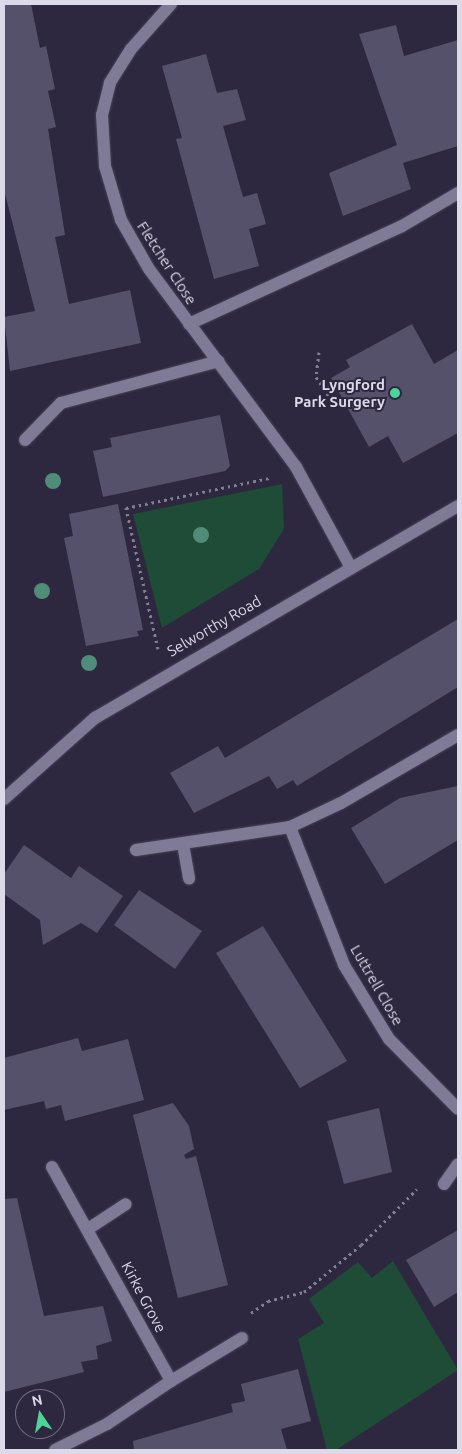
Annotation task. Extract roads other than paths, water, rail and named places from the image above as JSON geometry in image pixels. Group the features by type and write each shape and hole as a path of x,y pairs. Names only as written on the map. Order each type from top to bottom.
{"street":[{"name":"Fletcher Close","path":"171,4 131,49 110,82 102,115 105,166 120,220 189,324 219,361 296,467 350,566"},
{"name":"Fletcher Close","path":"189,324 402,226 458,193"},
{"path":"25,440 61,403 219,361"},
{"name":"Selworthy Road","path":"4,799 95,718 164,674 458,506"},
{"path":"136,850 290,827 341,803 458,735"},
{"name":"Luttrell Close","path":"290,827 344,965 389,1038 458,1109"},
{"path":"183,844 189,878"},
{"path":"444,1184 458,1164"},
{"name":"Kirke Grove","path":"52,1167 171,1381"},
{"path":"88,1229 126,1204"},
{"path":"55,1450 107,1424 171,1381 242,1338"}],"place":[{"name":"Lyngford Park Surgery","path":"395,393"}]}
